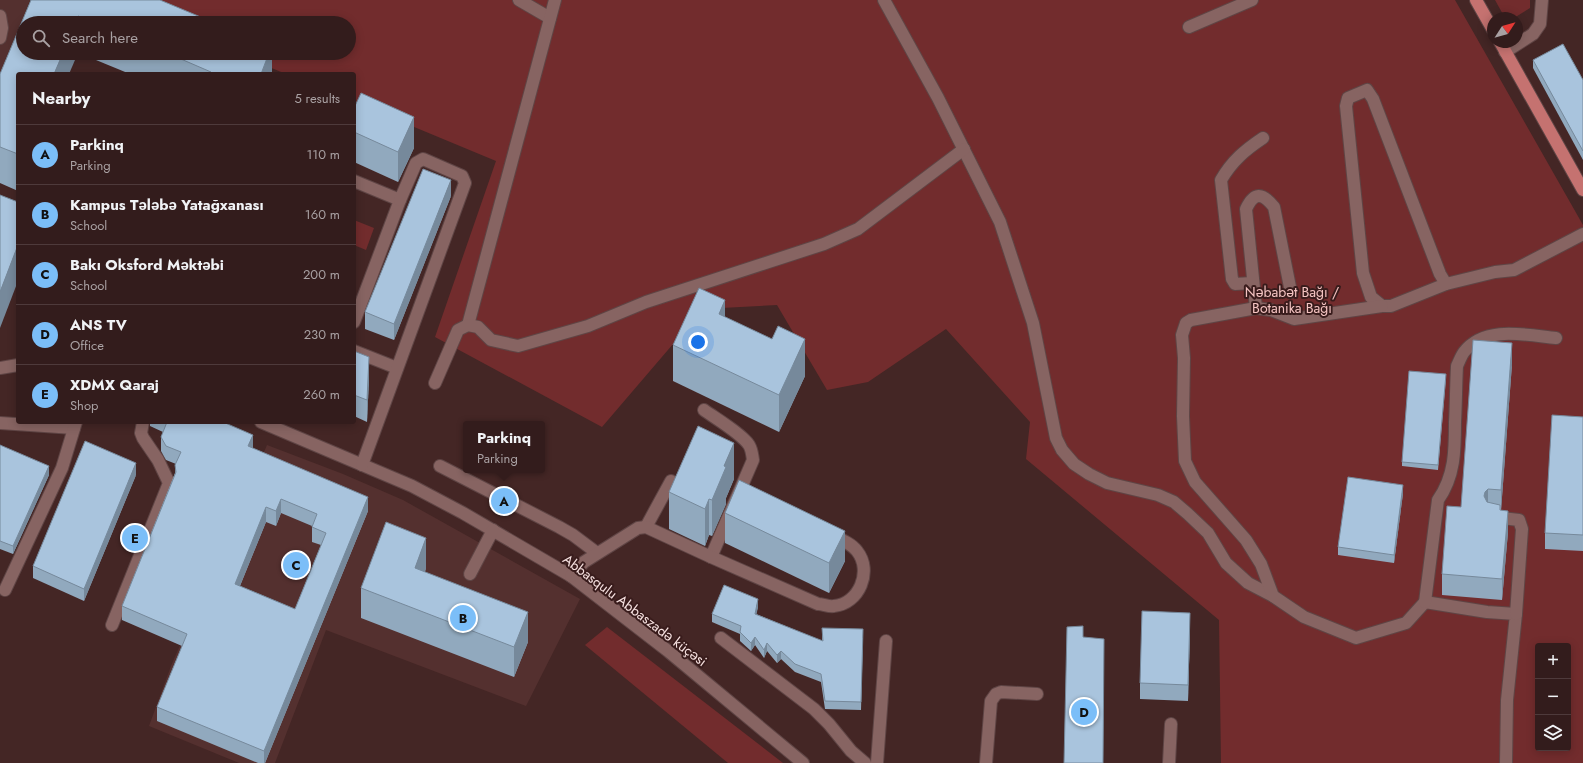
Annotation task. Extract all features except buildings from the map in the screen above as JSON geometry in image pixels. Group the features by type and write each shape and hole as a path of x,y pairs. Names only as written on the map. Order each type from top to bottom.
{"main road":[{"path":"1476,0 1487,19"},
{"path":"1503,48 1583,190"}],"street":[{"path":"519,0 550,18"},
{"path":"468,325 555,0"},
{"path":"884,0 938,98 1000,222 1033,323 1056,438 1062,450 1074,464 1107,484 1158,494 1174,502 1208,533 1226,563 1248,583 1274,596 1304,617 1356,638 1406,623 1425,602 1438,500 1445,490 1450,478 1454,459 1457,366 1463,352 1479,338 1506,333 1556,338"},
{"path":"1189,27 1252,0"},
{"path":"1523,38 1534,34 1540,24 1542,0"},
{"path":"0,16 2,28 0,38"},
{"path":"1382,306 1371,297 1363,273 1346,106 1348,98 1367,90 1373,99 1440,274 1446,284"},
{"path":"1252,284 1235,284 1232,279 1221,180 1228,167 1244,150 1263,138"},
{"path":"435,383 458,330 468,325 478,327 491,340 518,346 588,326 646,302 824,244 858,229 964,150"},
{"path":"356,317 400,200 416,163 423,159 462,176 465,184 362,465"},
{"path":"356,182 400,200"},
{"path":"1256,308 1252,284 1246,209 1250,199 1256,196 1264,196 1274,207 1291,292"},
{"path":"1274,596 1261,564 1246,540 1195,482 1185,462 1183,416 1184,358 1182,336 1186,323 1192,320 1256,308 1271,310 1294,319 1391,306 1446,284 1495,272 1514,270 1583,234"},
{"path":"356,352 397,368"},
{"path":"0,368 16,365"},
{"path":"704,410 741,437 748,444 752,452 753,460 743,495 711,557"},
{"path":"0,422 16,423"},
{"path":"6,590 62,468 75,425 50,424"},
{"path":"112,624 169,483 158,460 143,438 141,433 143,424"},
{"name":"Abbasqulu Abbaszadə küçəsi","path":"266,424 437,498 571,576 662,647 803,763"},
{"path":"440,466 559,527 573,535 597,553"},
{"path":"646,527 671,481"},
{"path":"1491,517 1519,520 1522,529 1516,614 1507,700 1506,763"},
{"path":"571,576 584,562 597,553 638,528 646,527 818,604 833,607 848,601 859,589 865,568 857,551 850,545 817,529"},
{"path":"470,574 493,530"},
{"path":"1425,602 1487,612 1516,614"},
{"path":"721,638 814,709 829,724 851,751 865,763"},
{"path":"877,763 886,641"},
{"path":"986,763 991,701 996,694 1001,692 1037,694"},
{"path":"1169,763 1171,724"}],"shaded area":[{"path":"0,0 30,0 24,16 16,16 16,37 0,79"},
{"path":"267,445 343,474 403,500 580,599 526,706 326,630 275,763 239,763 149,726 171,666"}],"green space":[{"name":"Nəbabət Bağı / Botanika Bağı","path":"107,0 1455,0 1583,225 1583,763 1221,763 1219,620 1026,459 1030,422 946,329 868,382 827,390 777,305 703,309 602,427 435,337 496,161 356,103 356,72 281,72 252,60 356,60 356,16 146,16"},
{"path":"1495,0 1530,0 1530,8 1523,12 1502,12"},
{"path":"356,221 374,228 366,250 356,246"},
{"path":"607,627 783,763 728,763 585,645"}],"place":[{"name":"Parkinq","path":"504,501"},
{"name":"XDMX Qaraj","path":"135,538"},
{"name":"Bakı Oksford Məktəbi","path":"296,565"},
{"name":"Kampus Tələbə Yatağxanası","path":"463,618"},
{"name":"ANS TV","path":"1084,712"}]}
